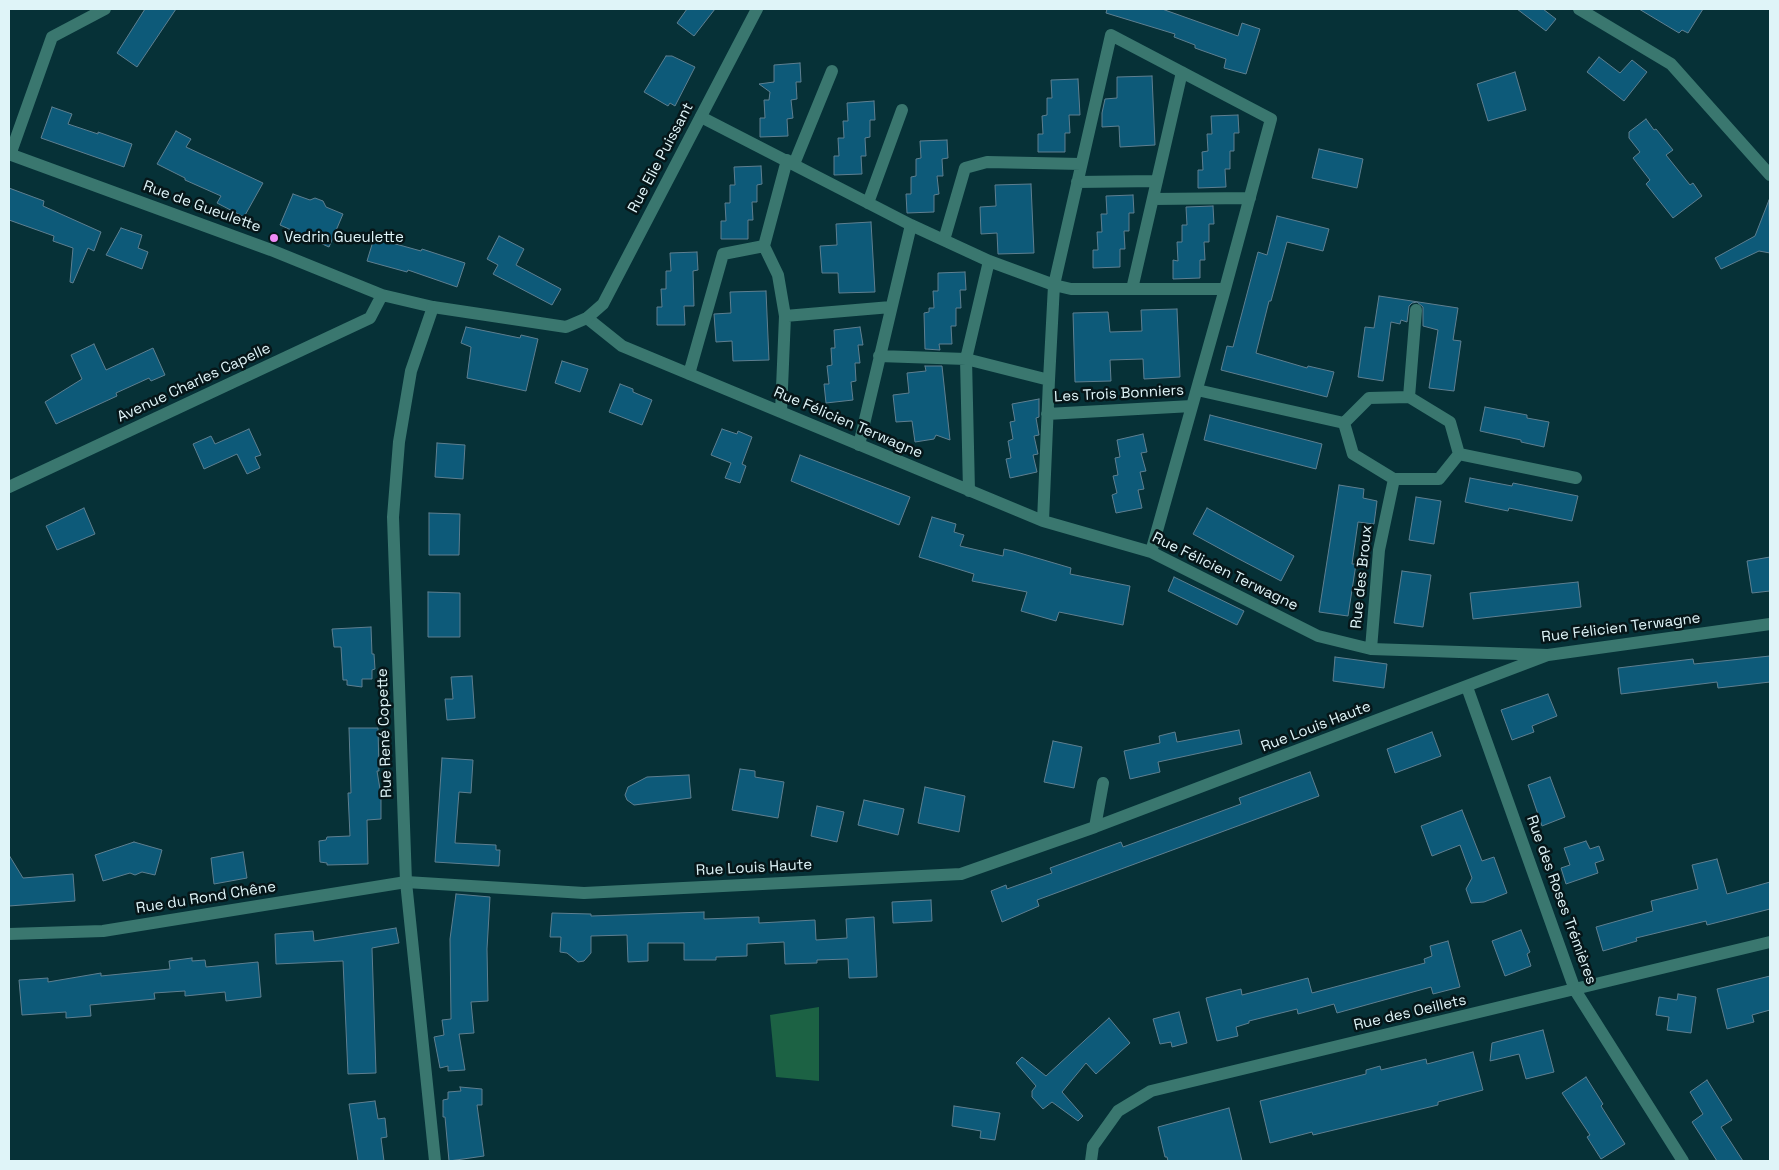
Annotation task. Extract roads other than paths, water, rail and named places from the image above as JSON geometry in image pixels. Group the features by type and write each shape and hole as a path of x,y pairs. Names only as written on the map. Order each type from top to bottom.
{"street":[{"path":"9,155 52,37 105,9"},
{"name":"Rue Elie Puissant","path":"587,318 603,304 757,9"},
{"path":"1579,9 1671,64 1770,175"},
{"name":"Les Trois Bonniers","path":"1043,522 1048,380 1054,285 1112,35 1271,119 1226,289 1152,552"},
{"path":"780,412 785,316 778,275 764,246 791,162 832,71"},
{"path":"1132,289 1182,72"},
{"path":"868,202 902,110"},
{"path":"702,117 911,225 989,261 1054,285 1071,289 1226,289"},
{"name":"Rue de Gueulette","path":"9,155 271,250 382,295 433,307 566,327 587,318"},
{"path":"944,240 965,168 986,162 1081,164"},
{"path":"1077,182 1157,181"},
{"path":"1153,199 1250,198"},
{"path":"859,445 911,225"},
{"path":"689,374 723,254 764,246"},
{"path":"969,491 966,359 989,261"},
{"name":"Avenue Charles Capelle","path":"9,487 370,318 382,295"},
{"name":"Rue René Copette","path":"433,307 411,371 399,442 394,517 406,882 435,1161"},
{"path":"785,316 891,307"},
{"path":"1409,397 1416,310"},
{"name":"Rue Félicien Terwagne","path":"587,318 622,346 1043,522 1152,552 1318,636 1371,649 1548,655 1770,624"},
{"name":"Les Trois Bonniers","path":"879,356 966,359 1048,380"},
{"path":"1197,390 1344,423"},
{"path":"1344,423 1369,398 1409,397 1450,422 1459,454"},
{"name":"Les Trois Bonniers","path":"1047,414 1192,406"},
{"path":"1344,423 1353,454 1394,479 1439,479 1459,454"},
{"path":"1459,454 1576,478"},
{"name":"Rue des Broux","path":"1371,649 1379,550 1394,479"},
{"name":"Rue Louis Haute","path":"406,882 584,893 961,874 1095,827 1468,687 1548,655"},
{"name":"Rue des Roses Trémières","path":"1468,687 1575,990 1683,1161"},
{"path":"1095,827 1103,783"},
{"name":"Rue du Rond Chêne","path":"9,934 103,931 406,882"},
{"name":"Rue des Oeillets","path":"1091,1161 1093,1146 1118,1111 1151,1091 1770,942"}],"place":[{"name":"Vedrin Gueulette","path":"274,238"}]}
